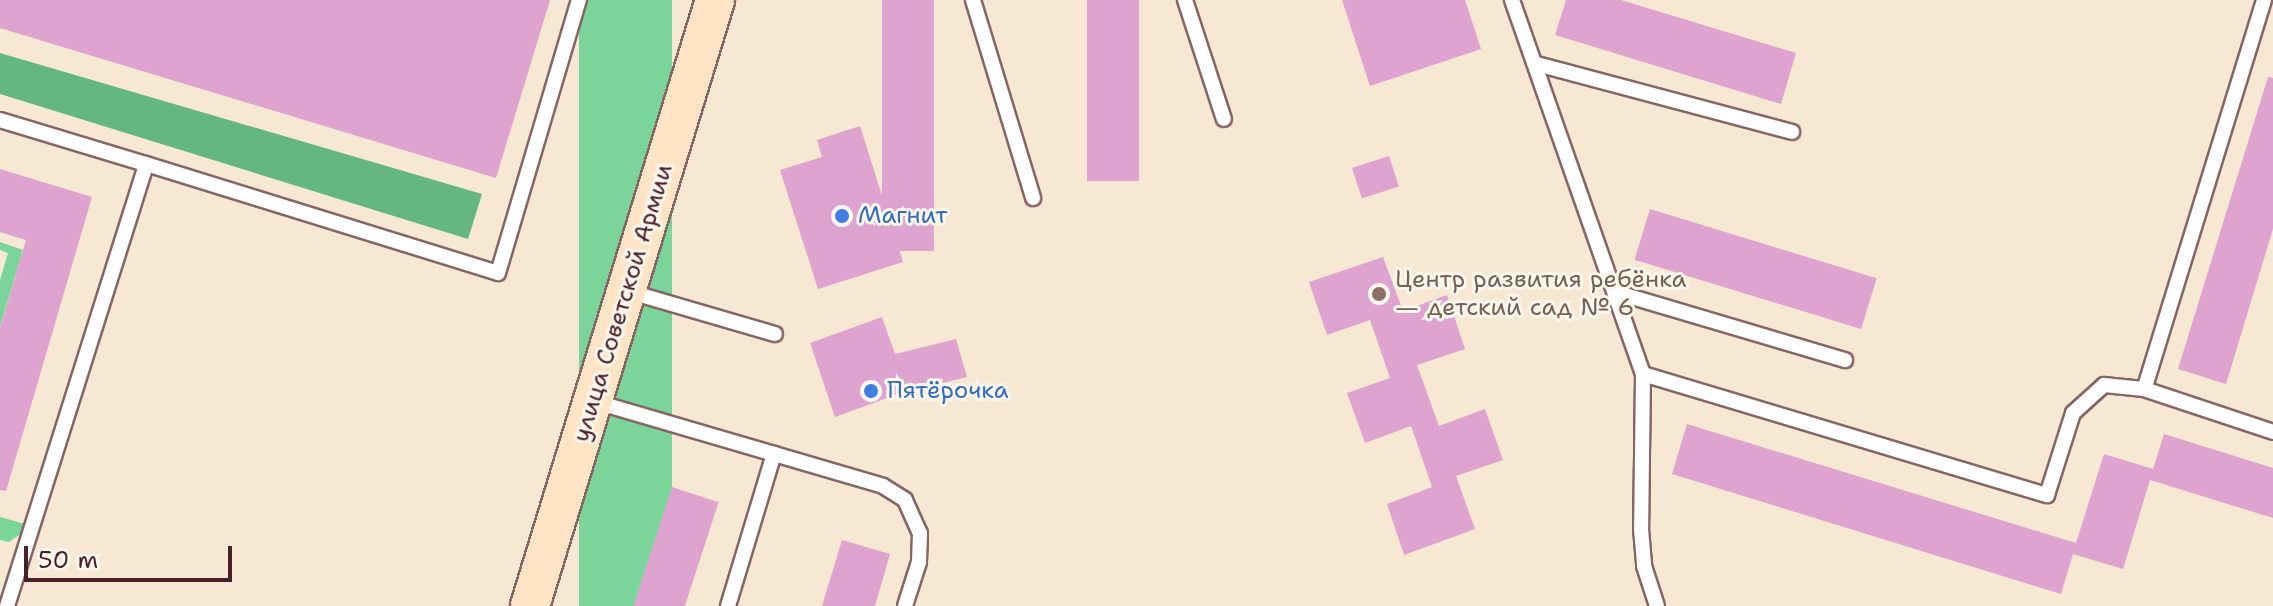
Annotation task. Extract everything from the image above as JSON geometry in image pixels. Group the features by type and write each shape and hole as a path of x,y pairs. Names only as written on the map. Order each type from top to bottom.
{"main road":[{"name":"улица Советской Армии","path":"530,606 715,0"}],"lane":[{"path":"0,120 498,273 579,0"},
{"path":"973,0 1033,198"},
{"path":"1185,0 1224,119"},
{"path":"1512,0 1537,64 1643,374 1641,529 1644,566 1657,606"},
{"path":"2144,389 2264,0"},
{"path":"1537,64 1792,132"},
{"path":"7,606 146,164"},
{"path":"626,291 775,334"},
{"path":"1615,292 1845,360"},
{"path":"1643,374 2047,495 2073,413 2104,385 2144,389 2273,432"},
{"path":"593,401 883,486 905,500 920,533 919,562 905,606"},
{"path":"728,606 774,454"},
{"path":"0,575 15,580"}],"green space":[{"path":"579,0 672,0 672,606 579,606"},
{"path":"0,53 482,194 468,239 0,94"},
{"path":"0,242 23,250 0,327 0,280 8,253 0,250"},
{"path":"0,517 32,526 9,542 0,540"}],"building":[{"path":"0,0 550,0 496,178 0,28"},
{"path":"882,0 934,0 934,251 882,251"},
{"path":"1087,0 1139,0 1139,181 1087,181"},
{"path":"1342,0 1465,0 1481,49 1370,86"},
{"path":"1566,0 1621,0 1796,53 1781,104 1555,35"},
{"path":"2268,77 2273,78 2273,229 2226,384 2178,369"},
{"name":"Магнит","path":"860,126 903,262 818,289 780,170 822,157 817,140"},
{"path":"1389,156 1399,186 1362,198 1352,168"},
{"path":"0,169 92,197 6,491 0,490 0,328 26,240 0,232"},
{"path":"1650,209 1877,278 1861,329 1635,260"},
{"path":"1383,257 1403,311 1447,295 1465,349 1417,365 1439,426 1485,409 1503,460 1456,476 1475,529 1404,555 1387,504 1432,487 1411,426 1365,443 1347,393 1390,378 1370,320 1327,335 1309,282"},
{"path":"882,317 895,354 956,339 967,377 943,383 942,378 835,417 810,343"},
{"path":"1687,424 2076,543 2104,454 2153,469 2164,434 2273,468 2273,518 2150,480 2123,569 2073,554 2061,594 1672,474"},
{"path":"672,487 719,502 685,606 633,606"},
{"path":"842,540 890,554 875,606 822,606"}],"place":[{"name":"Магнит","path":"842,216"},
{"name":"Центр развития ребёнка — детский сад № 6","path":"1379,294"},
{"name":"Пятёрочка","path":"871,391"}]}
